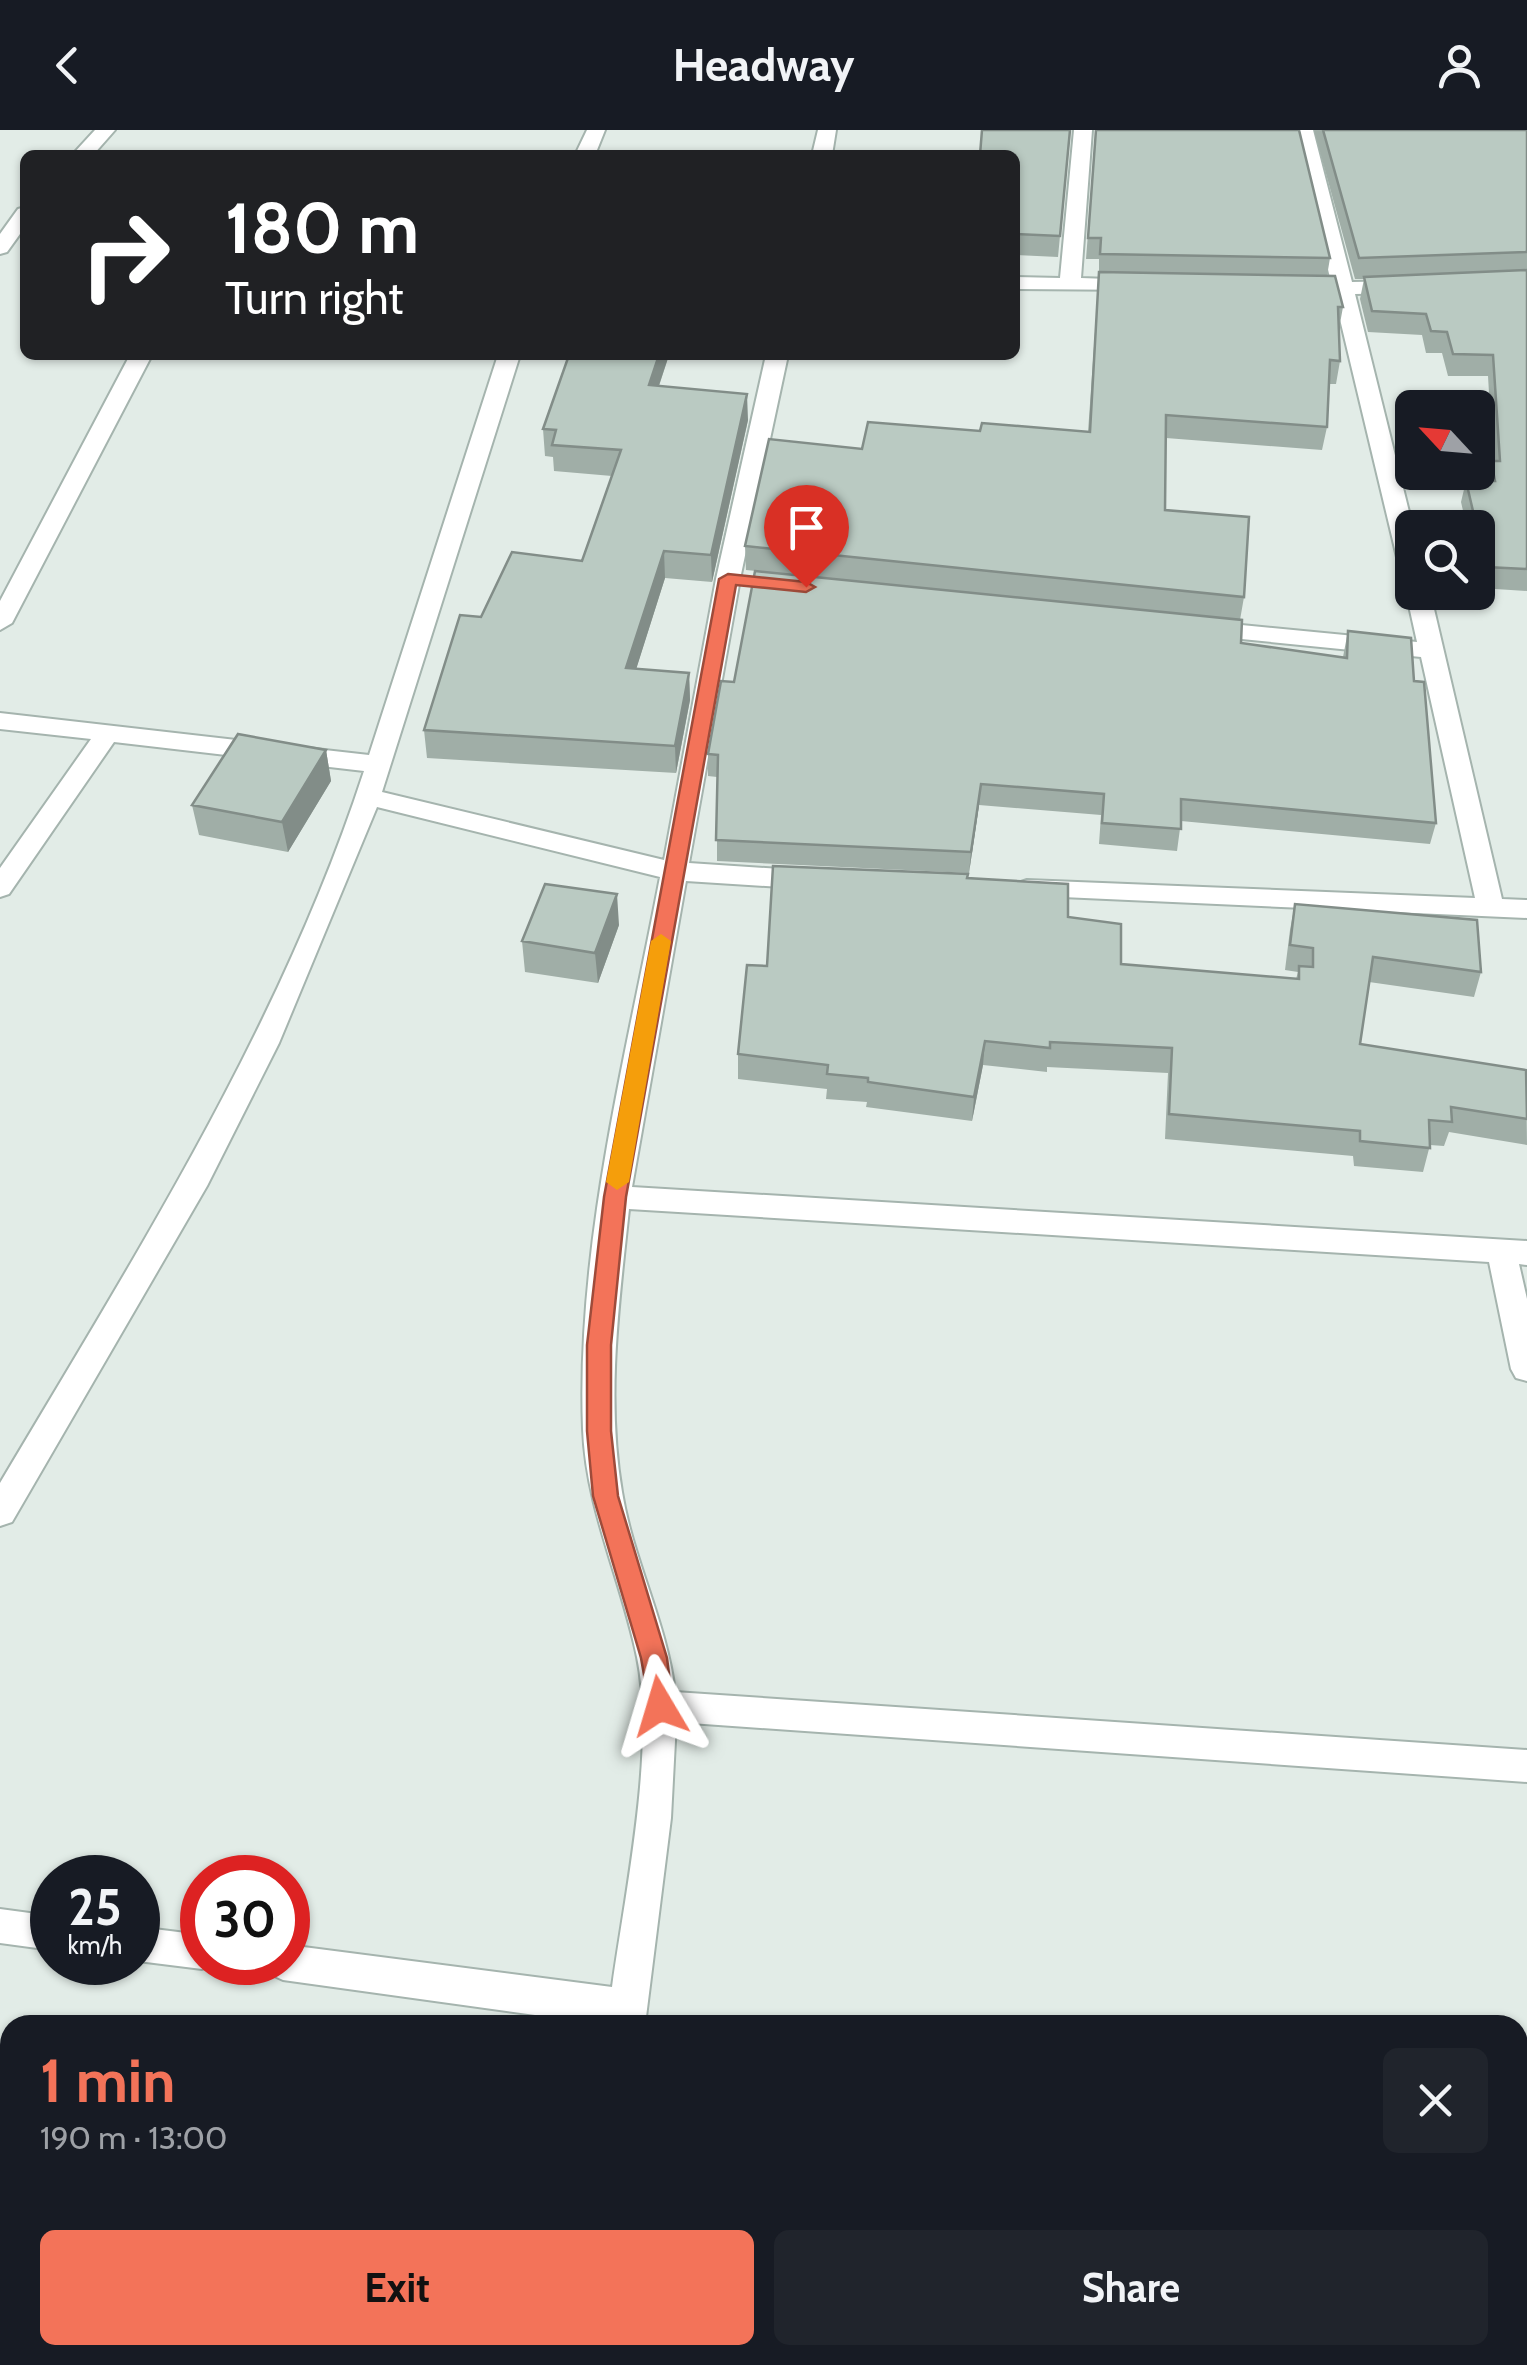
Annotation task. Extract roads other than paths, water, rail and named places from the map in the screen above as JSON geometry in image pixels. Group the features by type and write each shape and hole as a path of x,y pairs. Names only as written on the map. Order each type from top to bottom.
{"street":[{"path":"87,150 106,130"},
{"path":"1070,284 1083,130"},
{"path":"1304,130 1398,510"},
{"path":"4,240 20,219"},
{"path":"1020,283 1165,286"},
{"path":"1280,288 1432,286"},
{"path":"0,623 139,360"},
{"path":"0,1512 192,1186 264,1043 368,797 507,360"},
{"path":"628,2015 654,1818 660,1706 654,1658 606,1496 599,1431 599,1345 615,1197 674,870 738,580 776,360"},
{"path":"1422,610 1490,906"},
{"path":"1178,625 1432,651"},
{"path":"0,720 376,764"},
{"path":"0,888 108,733"},
{"path":"368,797 674,870 840,881"},
{"path":"997,888 1527,909"},
{"path":"615,1197 1438,1245 1514,1253 1527,1369"},
{"path":"660,1706 1527,1766"},
{"path":"0,1926 30,1930"},
{"path":"310,1966 622,2015"}]}
